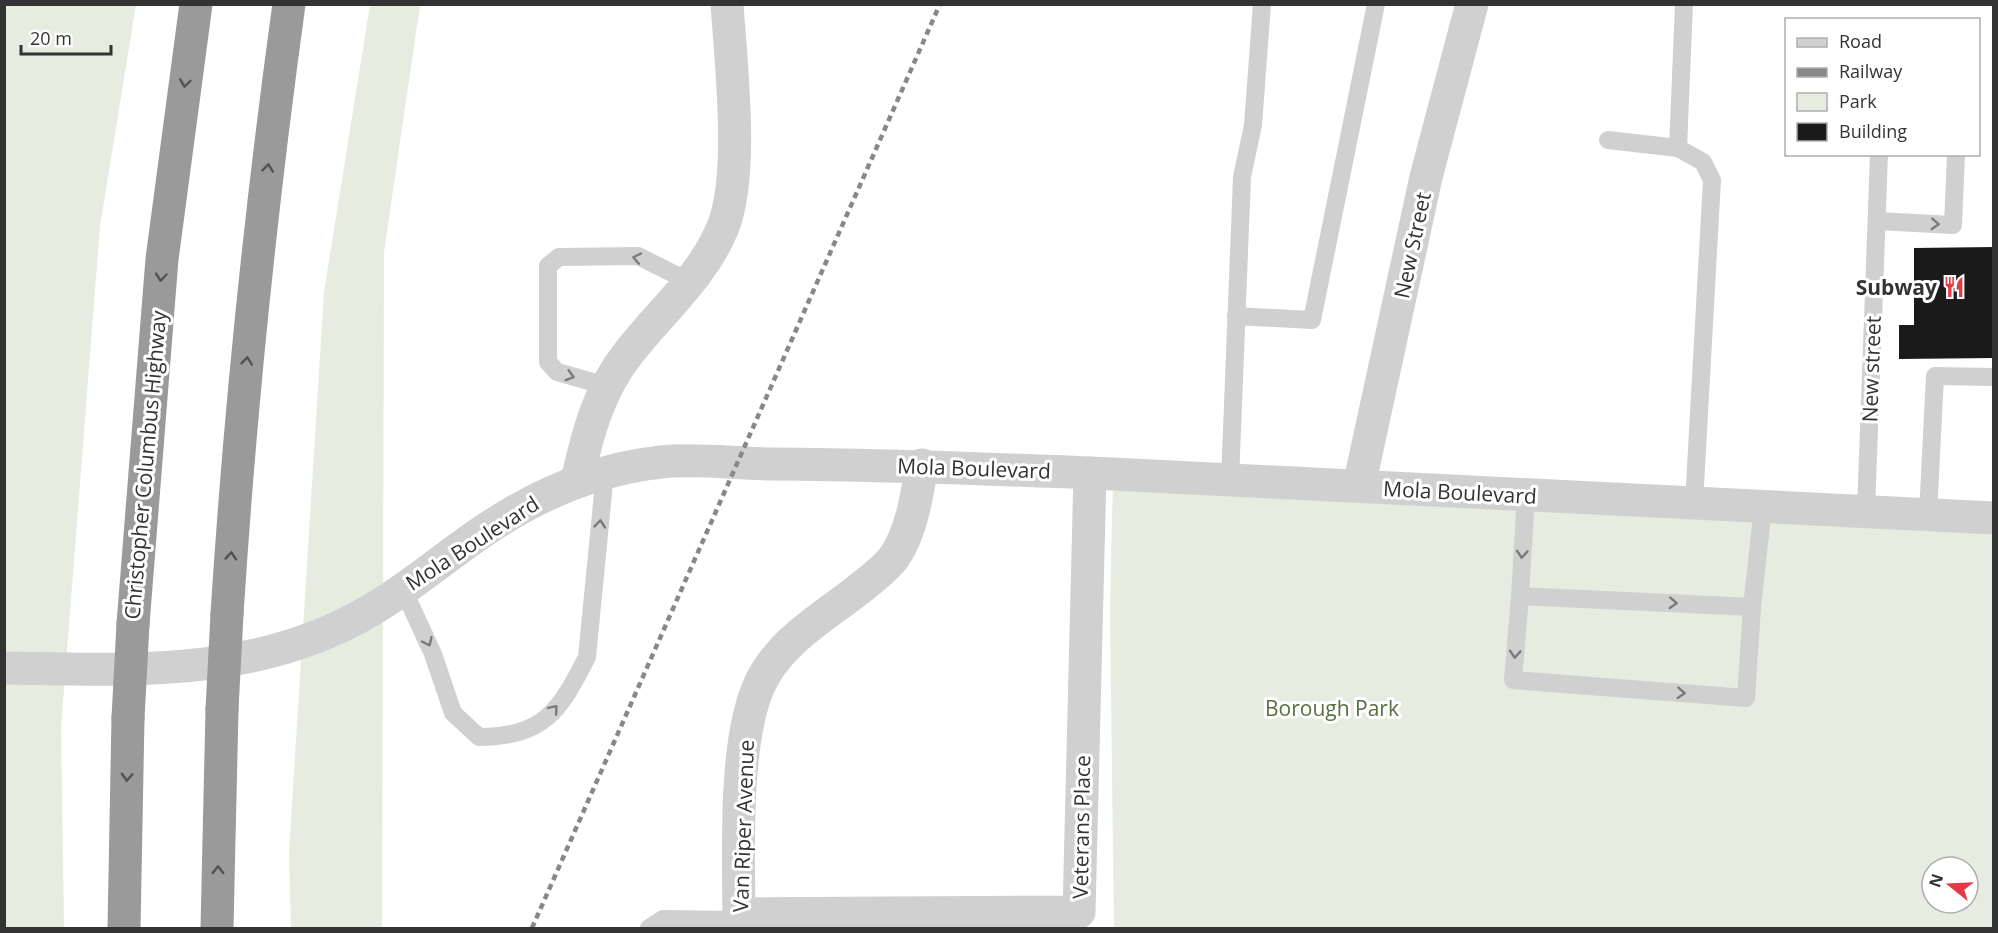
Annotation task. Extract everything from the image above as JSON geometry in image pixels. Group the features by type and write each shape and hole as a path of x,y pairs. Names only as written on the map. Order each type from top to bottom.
{"highway":[{"name":"Christopher Columbus Highway","path":"124,928 128,718 133,624 162,259 196,4"},
{"path":"217,928 222,709 227,614 252,305 289,4"}],"street":[{"path":"591,477 586,439 607,386 626,356 703,266 723,226 732,185 734,111 727,4"},
{"name":"New Street","path":"1359,486 1426,177 1472,4"},
{"name":"Mola Boulevard","path":"4,668 121,670 189,667 247,659 311,640 372,610 483,531 531,502 591,477 627,466 669,461 737,464 922,465 1994,518"},
{"name":"Van Riper Avenue","path":"739,921 741,782 747,730 758,688 782,650 874,577 894,556 908,528 922,465"},
{"name":"Veterans Place","path":"739,921 1079,912 1090,473"}],"lane":[{"path":"1230,480 1242,177 1253,125 1262,4"},
{"path":"1236,316 1312,320 1376,4"},
{"path":"1678,148 1684,4"},
{"path":"1608,140 1678,148 1703,162 1712,180 1694,503"},
{"name":"New street","path":"1866,511 1879,156"},
{"path":"1877,221 1953,225 1956,156"},
{"path":"607,386 557,372 548,362 548,266 559,257 638,256 690,282"},
{"path":"1928,514 1935,376 1994,377"},
{"path":"403,589 434,654 453,713 478,736 510,736 539,725 575,681 587,657 591,477"},
{"path":"1526,496 1513,680 1746,698 1752,606 1763,507"},
{"path":"1520,596 1752,606"},
{"path":"649,928 663,919 739,921"}],"green space":[{"path":"5,5 136,5 100,226 61,728 64,928 5,928"},
{"path":"370,5 420,5 384,252 382,928 291,928 289,853 324,292"},
{"name":"Borough Park","path":"1113,477 1993,520 1993,928 1114,928 1110,612"}],"building":[{"name":"Subway","path":"1994,247 1994,358 1899,359 1899,325 1914,325 1914,248"}],"railway":[{"path":"532,928 940,4"}],"place":[{"name":"Subway","path":"1954,287"}]}
